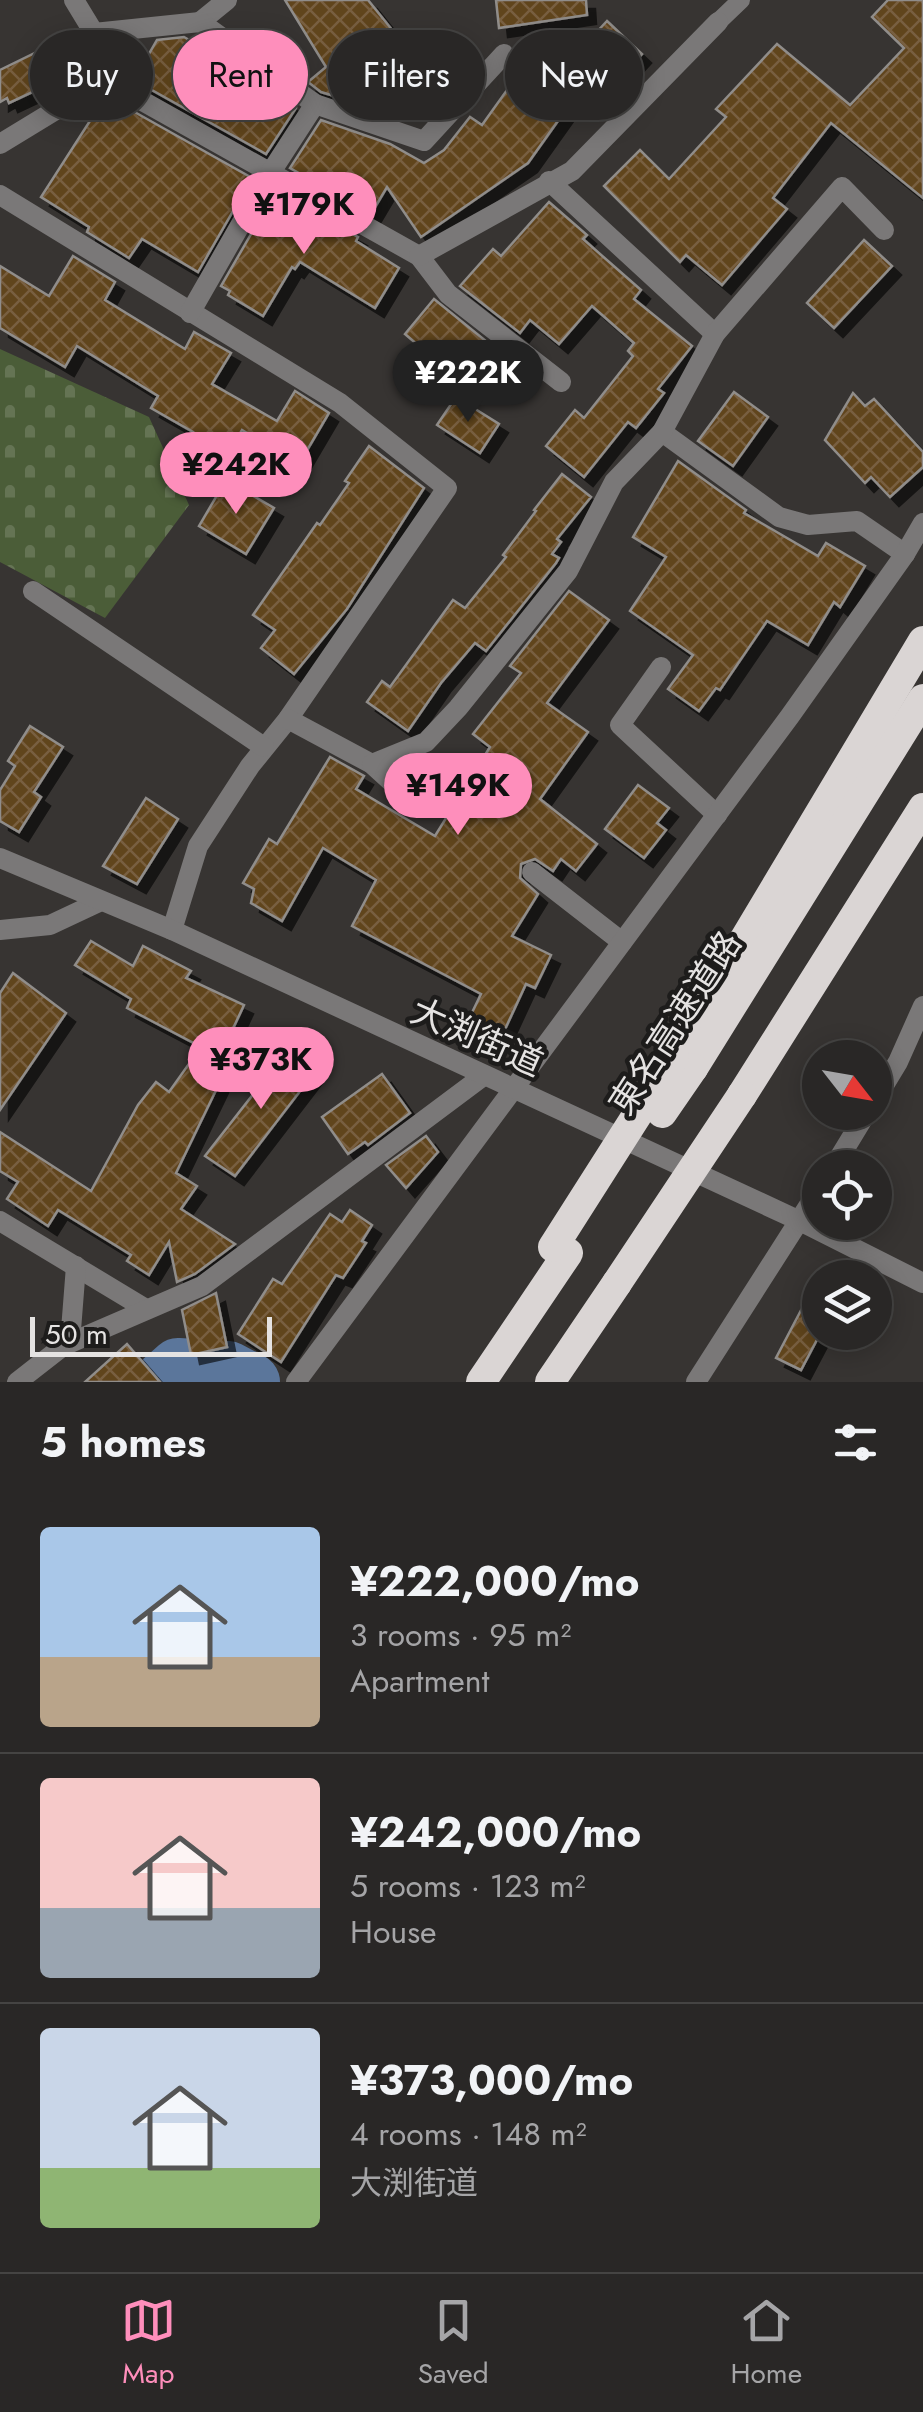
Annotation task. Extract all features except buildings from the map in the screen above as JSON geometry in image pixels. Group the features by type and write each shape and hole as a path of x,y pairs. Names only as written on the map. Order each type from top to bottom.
{"highway":[{"path":"480,1382 560,1250 683,1062 923,641"},
{"name":"東名高速道路","path":"683,1062 923,698"},
{"path":"550,1382 742,1096 923,808"}],"street":[{"path":"74,0 93,30"},
{"path":"115,30 200,22 227,0"},
{"path":"200,22 315,104 424,141 504,54"},
{"path":"419,256 572,170 718,22"},
{"path":"190,313 315,104"},
{"path":"153,108 419,256 448,294 561,382"},
{"path":"0,144 39,120"},
{"path":"550,181 716,334"},
{"path":"372,764 426,742 458,708 568,572 614,482 662,432 716,334 842,187 884,230"},
{"path":"0,195 340,403 448,488 198,846 172,930"},
{"path":"662,432 780,516 808,526 857,520 905,554"},
{"path":"296,1382 717,816 905,554 923,523"},
{"path":"33,590 264,747"},
{"path":"660,667 620,725 717,816"},
{"path":"288,718 372,764 394,785"},
{"name":"大渕街道","path":"0,858 172,930 482,1077 800,1221 923,1284"},
{"path":"532,872 622,942"},
{"path":"0,930 50,925 99,902"},
{"path":"892,1072 920,1019"},
{"path":"17,1382 70,1342 202,1286 482,1077"},
{"path":"696,1382 802,1218"},
{"path":"0,1220 146,1309"},
{"path":"70,1342 76,1266"}],"lane":[{"path":"718,22 741,0"}],"green space":[{"path":"0,349 149,417 189,505 105,618 0,562"}],"waterway":[{"path":"161,1382 178,1367 228,1370 251,1382"}]}
